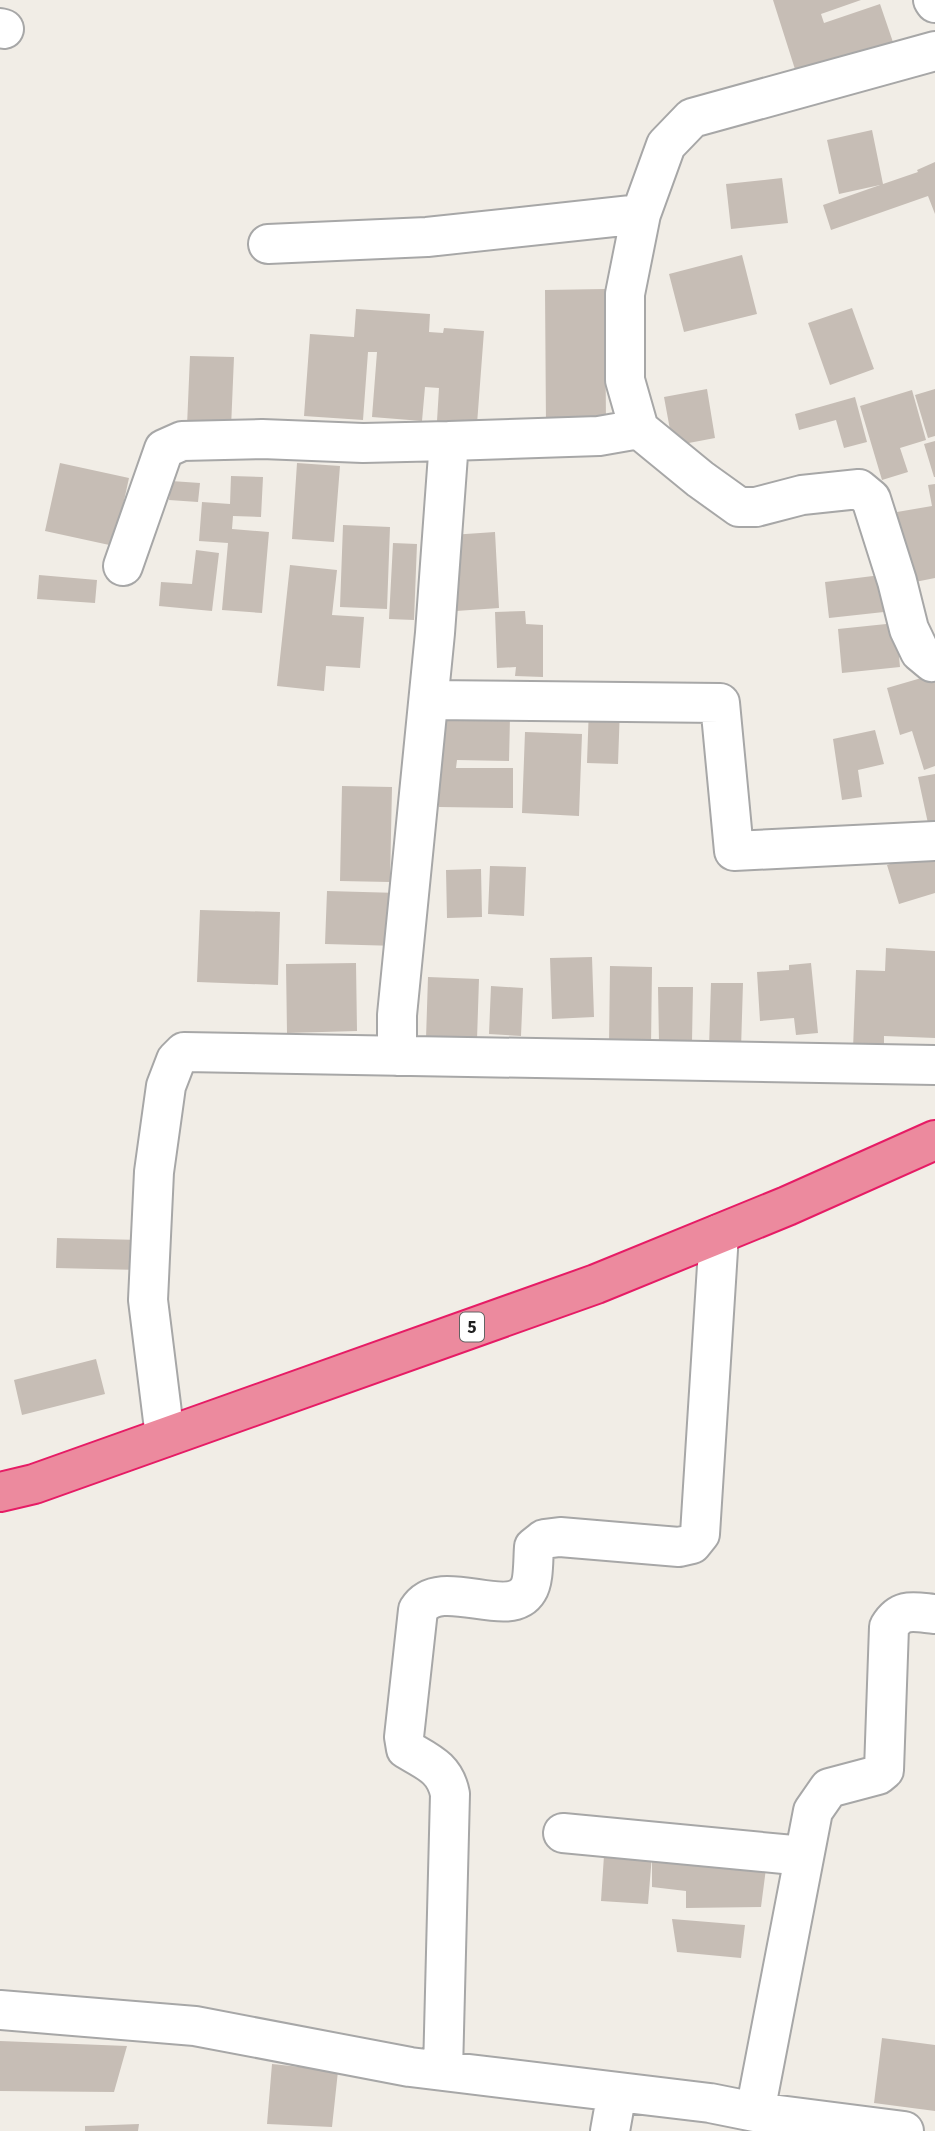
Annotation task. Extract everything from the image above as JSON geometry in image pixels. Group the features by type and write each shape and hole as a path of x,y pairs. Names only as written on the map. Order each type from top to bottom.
{"highway":[{"name":"5","path":"0,1492 34,1483 596,1284 787,1206 935,1140"}],"street":[{"path":"935,51 692,118 666,145 641,214 625,294 625,380 639,429 700,480 739,507 756,507 802,495 859,489 872,499 898,580 909,629 920,652 932,662 935,661"},
{"path":"268,244 427,237 641,214"},
{"path":"123,566 164,449 182,441 262,439 363,443 599,436 639,429"},
{"path":"397,1056 397,1015 429,700 449,440"},
{"path":"429,700 720,703 734,851 935,841"},
{"path":"164,1437 148,1300 154,1172 166,1086 176,1060 184,1052 935,1065"},
{"path":"443,2071 450,1794 447,1779 436,1767 406,1749 404,1737 418,1610 423,1601 436,1595 510,1601 522,1597 530,1589 534,1548 544,1539 560,1537 679,1547 692,1544 700,1534 719,1234"},
{"path":"755,2112 813,1811 829,1788 878,1775 884,1770 889,1627 895,1617 906,1612 935,1614"},
{"path":"563,1833 804,1856"},
{"path":"0,2010 195,2025 410,2067 710,2103 755,2112 904,2131"},
{"path":"610,2131 617,2092"}],"building":[{"path":"773,0 861,0 821,14 824,23 880,4 895,48 800,85"},
{"path":"872,130 883,184 918,172 917,170 935,162 935,214 928,196 831,230 823,205 880,185 839,194 827,140"},
{"path":"782,178 788,223 731,229 726,184"},
{"path":"742,255 757,314 684,332 669,274"},
{"path":"605,289 606,426 546,426 545,290"},
{"path":"852,308 874,369 830,385 808,323"},
{"path":"356,309 430,314 429,332 443,333 444,328 484,331 477,424 437,421 439,388 425,387 422,421 372,417 377,352 368,352 363,420 304,416 310,334 354,337"},
{"path":"190,356 234,357 231,428 187,426"},
{"path":"707,389 715,438 673,446 664,397"},
{"path":"935,389 935,436 928,438 915,395"},
{"path":"912,390 926,440 900,448 908,472 882,480 860,406"},
{"path":"855,397 867,442 844,448 836,420 799,430 795,414"},
{"path":"935,441 935,477 934,477 924,444"},
{"path":"60,463 129,478 114,546 45,531"},
{"path":"297,463 340,466 334,542 292,539"},
{"path":"231,476 263,477 261,517 233,516 232,529 269,532 262,613 222,610 228,543 199,541 202,502 230,504"},
{"path":"171,481 200,483 198,502 169,500"},
{"path":"935,484 935,578 910,583 897,512 932,506 928,485"},
{"path":"343,525 390,527 387,609 340,607"},
{"path":"495,532 499,608 456,611 451,535"},
{"path":"393,543 417,544 414,620 389,619"},
{"path":"196,550 219,553 212,611 159,606 161,582 192,584"},
{"path":"290,565 337,570 332,615 364,617 360,668 326,666 324,691 277,686"},
{"path":"889,574 893,611 829,618 825,582"},
{"path":"39,575 97,580 95,603 37,599"},
{"path":"525,611 526,624 543,625 543,677 515,676 516,667 497,668 495,612"},
{"path":"896,623 900,667 842,673 838,629"},
{"path":"935,674 935,766 924,770 912,731 900,735 887,688"},
{"path":"589,706 620,707 618,764 587,763"},
{"path":"445,716 510,717 509,761 457,760 456,768 513,768 513,808 439,807 439,767"},
{"path":"875,730 884,764 858,770 862,797 842,800 833,739"},
{"path":"525,732 582,734 579,816 522,813"},
{"path":"935,774 935,826 929,828 918,777"},
{"path":"342,786 392,787 390,882 340,881"},
{"path":"935,850 935,893 899,904 887,865"},
{"path":"490,866 526,867 524,916 488,914"},
{"path":"481,869 482,917 447,918 446,870"},
{"path":"327,891 399,893 398,946 325,944"},
{"path":"200,910 280,912 278,985 197,982"},
{"path":"886,948 935,951 935,1038 884,1036 884,1050 853,1049 856,970 885,971"},
{"path":"592,957 594,1017 552,1019 550,958"},
{"path":"356,963 357,1031 287,1033 286,964"},
{"path":"811,963 818,1033 796,1035 794,1018 760,1021 757,972 789,970 789,965"},
{"path":"610,966 652,967 651,1047 609,1046"},
{"path":"428,977 479,979 477,1040 426,1039"},
{"path":"711,983 743,983 741,1049 709,1048"},
{"path":"491,986 523,988 521,1036 489,1034"},
{"path":"658,987 693,987 692,1042 659,1042"},
{"path":"57,1238 141,1240 140,1270 56,1268"},
{"path":"96,1359 105,1394 22,1415 14,1380"},
{"path":"605,1840 768,1853 761,1907 686,1908 686,1891 652,1887 652,1855 648,1904 601,1901"},
{"path":"672,1919 745,1925 741,1958 677,1952"},
{"path":"882,2038 935,2045 935,2111 874,2103"},
{"path":"0,2041 127,2046 114,2092 0,2091"},
{"path":"272,2064 338,2071 332,2127 267,2124"},
{"path":"139,2124 138,2131 85,2131 85,2126"}]}
